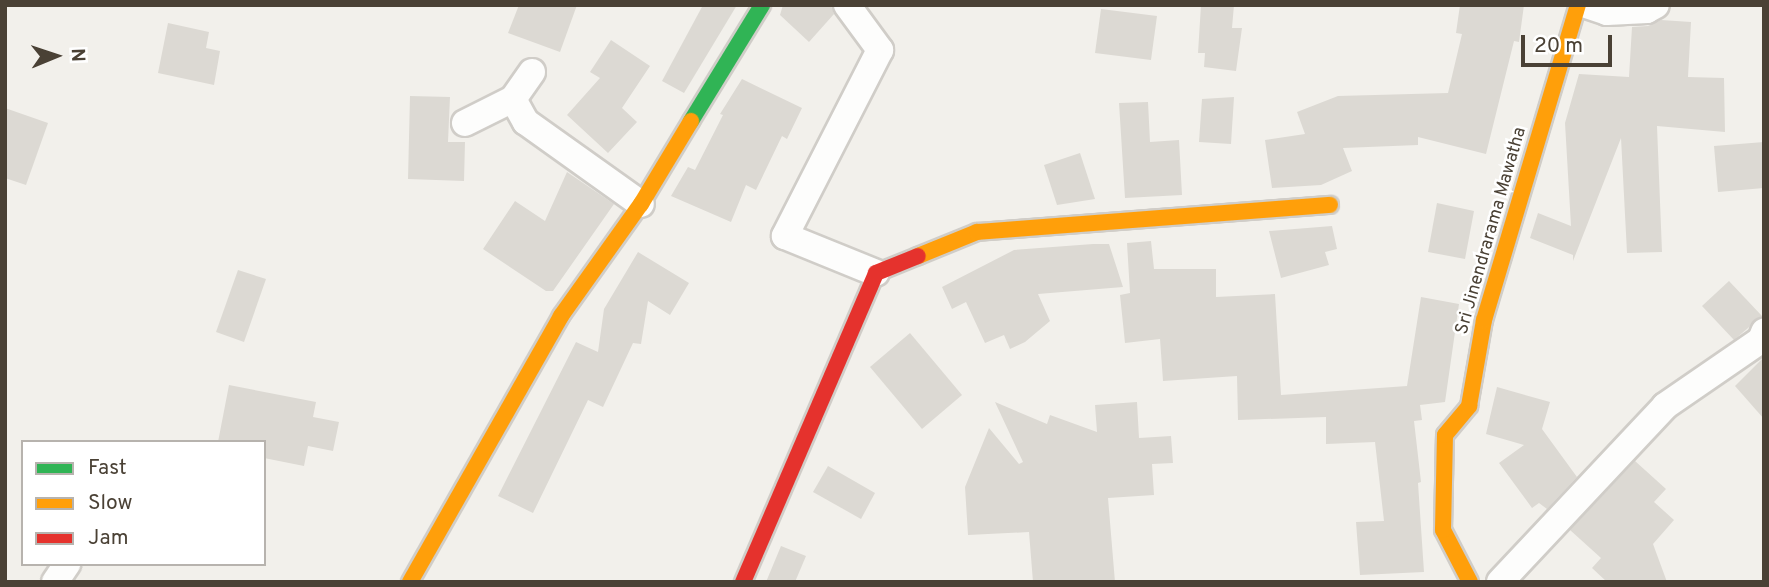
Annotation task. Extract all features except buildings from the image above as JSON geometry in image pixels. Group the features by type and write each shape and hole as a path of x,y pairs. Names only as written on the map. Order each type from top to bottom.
{"street":[{"path":"410,582 561,316 642,204 762,5"},
{"path":"847,5 880,50 785,236 876,273 977,232 1330,205"},
{"name":"Sri Jinendrarama Mawatha","path":"1471,582 1443,530 1445,435 1469,406 1484,320 1578,5"},
{"path":"1586,5 1607,12 1647,10 1656,5"},
{"path":"465,123 513,99 532,72"},
{"path":"513,99 526,122 642,204"},
{"path":"743,582 876,273"},
{"path":"1500,582 1665,405 1761,340 1764,332"},
{"path":"55,582 66,566"}],"traffic: fast":[{"path":"691,121 762,5"}],"traffic: slow":[{"path":"1470,582 1443,530 1445,435 1469,406 1484,320 1578,5"},
{"path":"410,582 561,316 641,204 691,121"},
{"path":"918,256 977,232 1330,205"}],"traffic: jam":[{"path":"743,582 876,273 918,256"}]}
